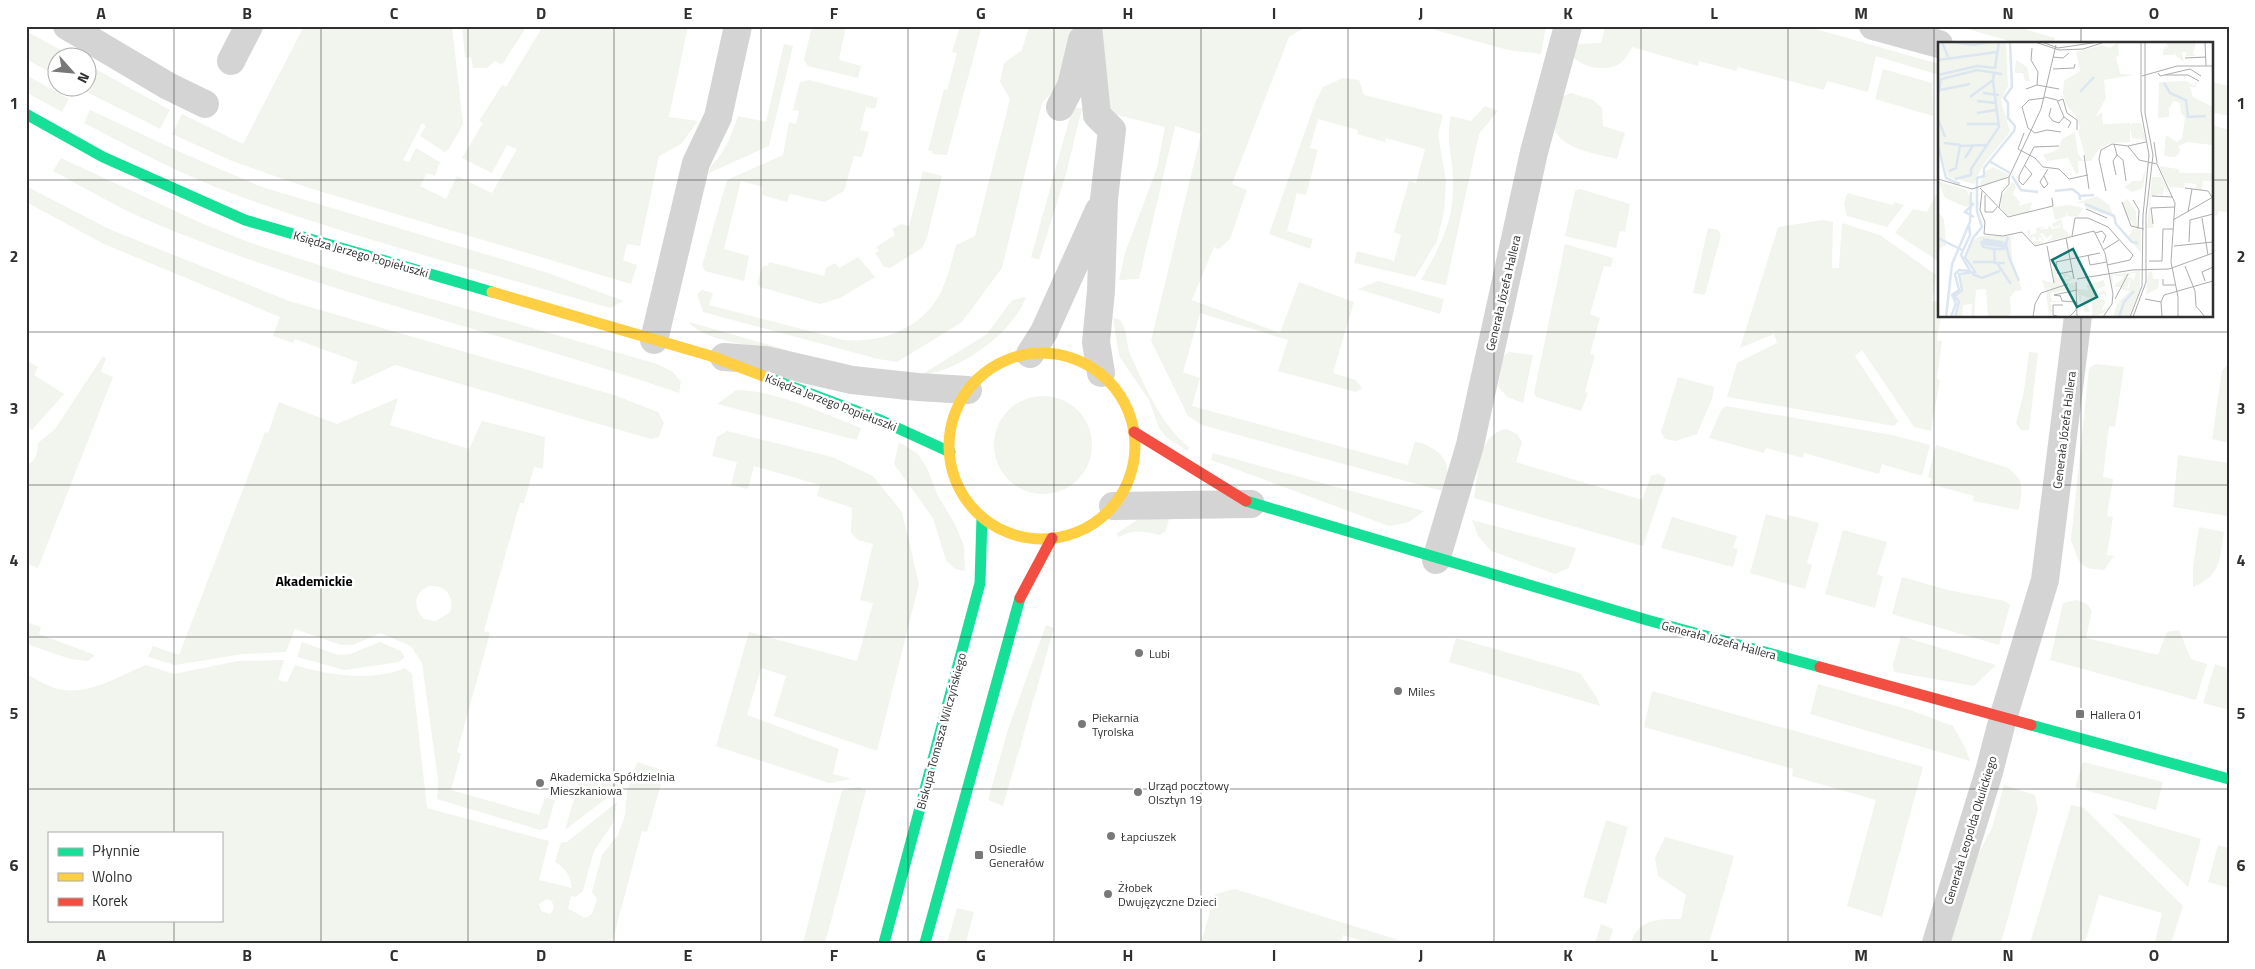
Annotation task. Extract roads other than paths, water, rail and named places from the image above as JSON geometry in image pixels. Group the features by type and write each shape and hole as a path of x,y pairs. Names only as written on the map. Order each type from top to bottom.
{"street":[{"path":"67,26 168,86 205,104"},
{"path":"231,61 249,26"},
{"path":"654,340 696,163 718,117 738,26"},
{"path":"1060,106 1071,86 1086,26"},
{"path":"1086,26 1097,115 1112,130 1104,199 1101,291 1096,342 1101,374"},
{"name":"Generała Józefa Hallera","path":"1436,560 1470,444 1534,152 1568,26"},
{"path":"1881,27 1938,44"},
{"name":"Księdza Jerzego Popiełuszki","path":"26,114 103,157 245,220 711,356 880,420 950,452"},
{"path":"1030,354 1044,332 1104,199"},
{"name":"Generała Józefa Hallera","path":"2003,718 2045,580 2078,318"},
{"path":"1055,353 1080,360 1101,374 1117,390 1128,410 1134,432 1134,459 1127,484 1113,506 1095,522 1075,533 1052,538 1027,538 1003,530 982,517 965,498 954,476 950,452 951,430 956,409 968,390 992,368 1006,360 1030,354 1055,353"},
{"name":"Księdza Jerzego Popiełuszki","path":"711,356 765,360 852,380 968,390"},
{"name":"Generała Józefa Hallera","path":"1134,432 1251,504 1436,560 2229,779"},
{"name":"Generała Józefa Hallera","path":"1113,506 1251,504"},
{"name":"Biskupa Tomasza Wilczyńskiego","path":"884,943 980,583 982,517"},
{"path":"925,943 1020,599 1052,538"},
{"name":"Generała Leopolda Okulickiego","path":"1936,943 1989,772 2003,718"}],"place":[{"name":"Lubi","path":"1139,653"},
{"name":"Miles","path":"1398,691"},
{"name":"Hallera 01","path":"2080,714"},
{"name":"Piekarnia Tyrolska","path":"1082,724"},
{"name":"Akademicka Spółdzielnia Mieszkaniowa","path":"540,783"},
{"name":"Urząd pocztowy Olsztyn 19","path":"1138,792"},
{"name":"Łapciuszek","path":"1111,836"},
{"name":"Osiedle Generałów","path":"979,855"},
{"name":"Żłobek Dwujęzyczne Dzieci","path":"1108,894"}],"district":[{"name":"Akademickie","path":"314,580"}]}
